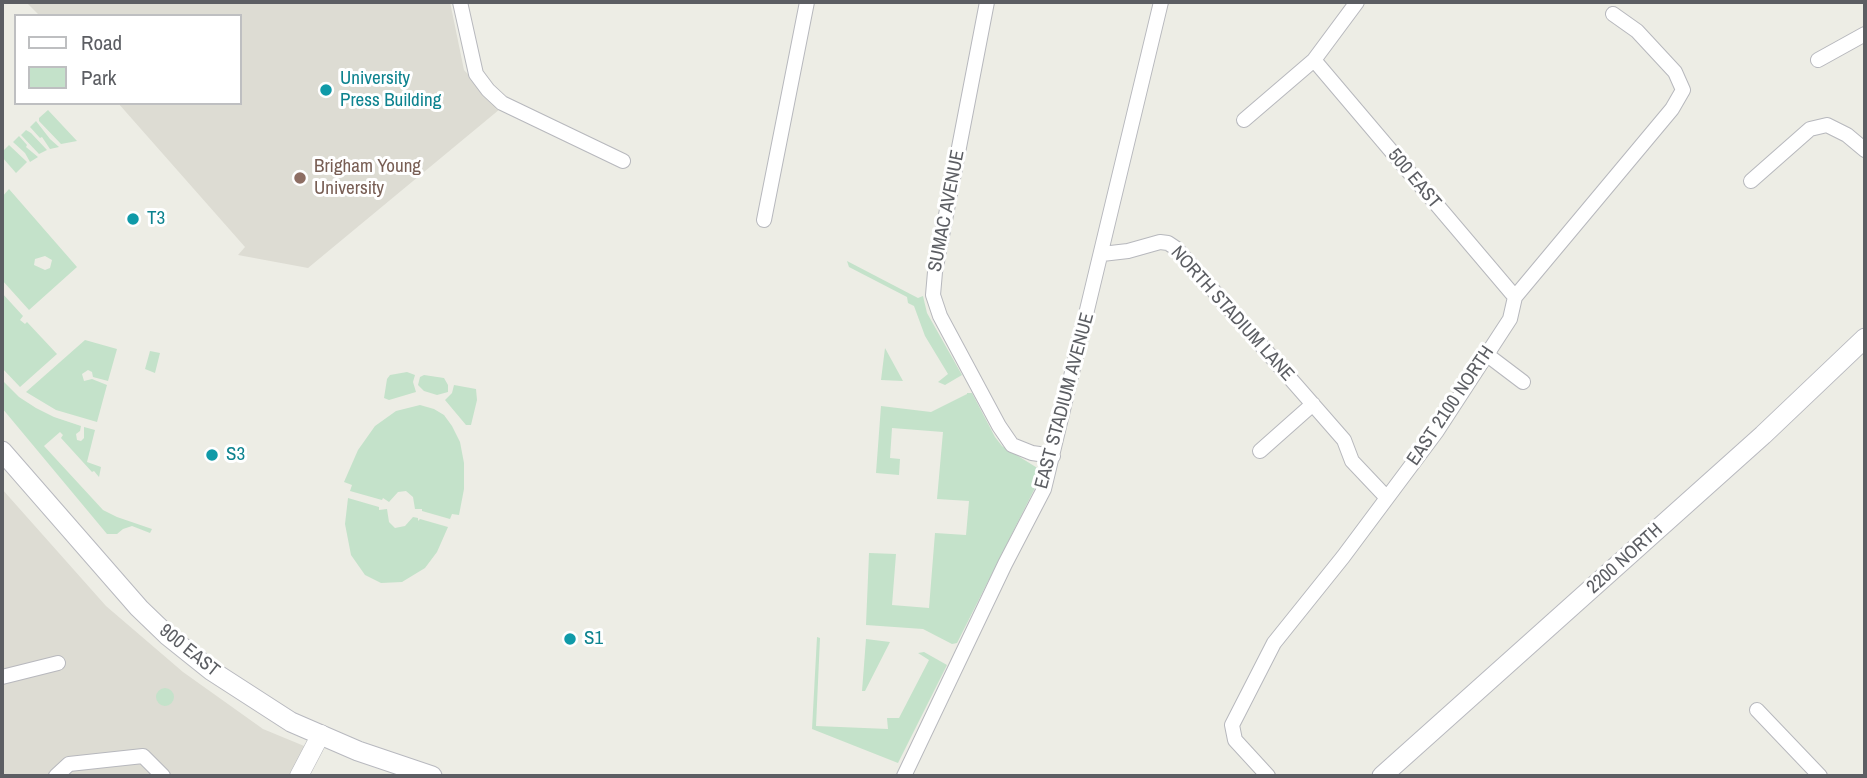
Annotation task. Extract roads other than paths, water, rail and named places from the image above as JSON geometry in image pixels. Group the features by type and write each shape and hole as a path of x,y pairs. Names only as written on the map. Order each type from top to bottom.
{"main road":[{"name":"2200 NORTH","path":"1382,776 1763,435 1865,338"},
{"name":"900 EAST","path":"2,450 115,582 167,635 243,692 283,718 358,751 432,776"}],"street":[{"path":"460,2 476,74 488,90 502,103 623,161"},
{"path":"764,220 807,2"},
{"name":"SUMAC AVENUE","path":"988,2 935,272 933,295 940,316 1012,445 1032,453 1053,456"},
{"name":"EAST STADIUM AVENUE","path":"904,776 1004,564 1044,489 1161,2"},
{"path":"1244,120 1314,60 1357,2"},
{"name":"EAST 2100 NORTH","path":"1268,776 1235,740 1232,731 1233,719 1274,643 1437,431 1510,319 1515,297 1672,109 1683,90 1675,72 1637,31 1613,14"},
{"path":"1818,60 1865,34"},
{"name":"500 EAST","path":"1314,60 1515,297"},
{"path":"1751,181 1810,129 1827,125 1847,135 1865,150"},
{"name":"NORTH STADIUM LANE","path":"1102,254 1128,251 1160,242 1168,243 1177,249 1344,439 1352,461 1387,498"},
{"path":"1486,354 1523,382"},
{"path":"1260,451 1313,404"},
{"path":"2,677 58,663"},
{"path":"1757,710 1820,776"},
{"path":"299,776 321,734"},
{"path":"56,776 69,764 143,756 163,776"}],"place":[{"name":"University Press Building","path":"326,90"},
{"name":"Brigham Young University","path":"300,178"},
{"name":"T3","path":"133,219"},
{"name":"S3","path":"212,455"},
{"name":"S1","path":"570,639"}]}
